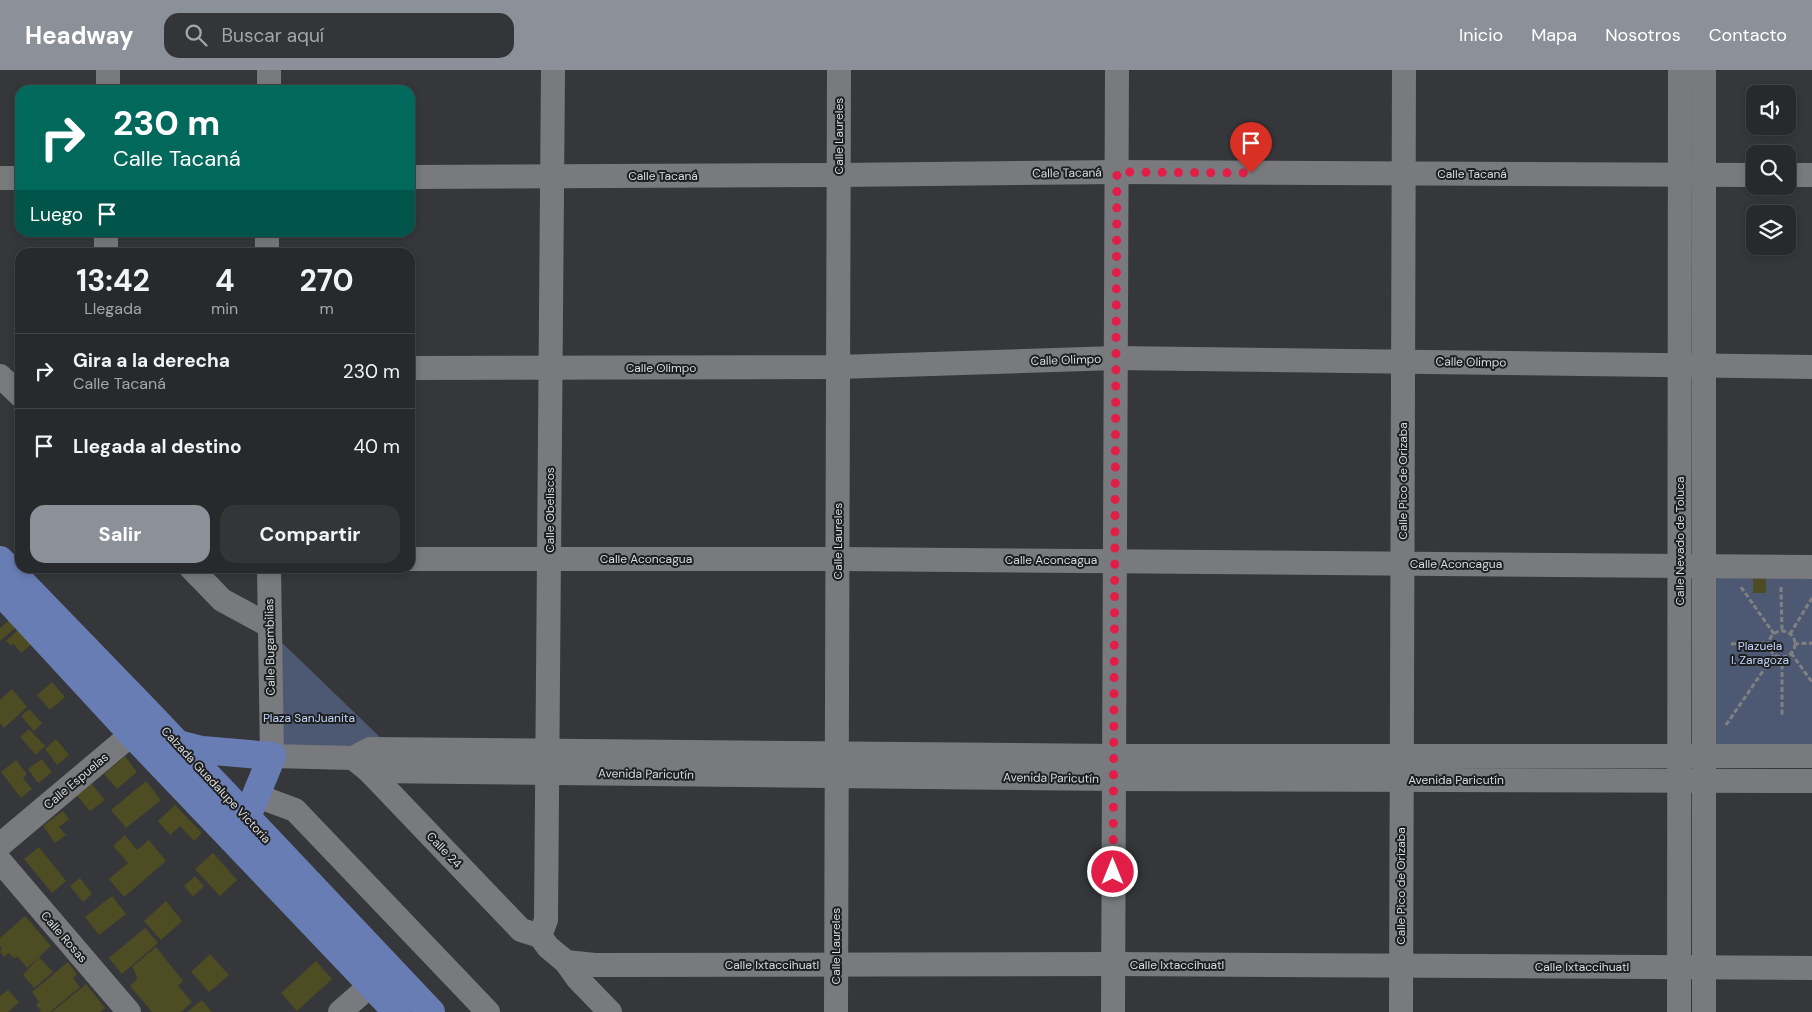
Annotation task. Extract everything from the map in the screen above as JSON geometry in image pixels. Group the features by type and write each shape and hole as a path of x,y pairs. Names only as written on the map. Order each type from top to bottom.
{"main road":[{"name":"Calzada Guadalupe Victoria","path":"0,560 142,725 205,792 247,829 431,1012"},
{"name":"Calzada Guadalupe Victoria","path":"0,591 142,725 178,744 205,792"},
{"path":"178,744 202,750 272,756"},
{"path":"205,792 272,756"},
{"path":"247,829 268,800 272,756"},
{"path":"247,829 272,756"},
{"name":"Calzada Guadalupe Victoria","path":"247,829 371,985 397,1012"}],"street":[{"path":"108,70 108,85"},
{"path":"269,70 269,85"},
{"name":"Calle Obeliscos","path":"544,941 549,762 553,70"},
{"name":"Calle Laureles","path":"836,1012 839,70"},
{"path":"1113,1012 1117,70"},
{"name":"Calle Pico de Orizaba","path":"1401,1012 1404,70"},
{"name":"Calle Nevado de Toluca","path":"1680,70 1680,1012"},
{"name":"Calle Nevado de Toluca","path":"1704,70 1704,1012"},
{"name":"Calle Tacaná","path":"415,177 1117,172 1746,175"},
{"path":"1796,175 1812,175"},
{"path":"0,178 15,178"},
{"name":"Calle Olimpo","path":"415,368 838,367 1116,358 1812,367"},
{"path":"0,375 15,374"},
{"path":"0,375 15,390"},
{"name":"Calle Aconcagua","path":"415,559 838,559 1812,566"},
{"path":"197,573 222,600 270,626"},
{"name":"Calle Bugambilias","path":"269,573 272,756"},
{"name":"Calle Espuelas","path":"0,845 142,725"},
{"name":"Avenida Paricutín","path":"272,756 549,762 837,764 1114,756 1812,756"},
{"name":"Calle 24","path":"364,759 521,930 544,941"},
{"name":"Avenida Paricutín","path":"837,764 1114,779 1812,781"},
{"path":"268,800 295,810 488,1012"},
{"name":"Calle Rosas","path":"0,862 129,1012"},
{"path":"544,941 566,962 578,979 610,1012"},
{"name":"Calle Ixtaccihuatl","path":"566,962 595,965 1113,964 1812,968"},
{"path":"340,1012 371,985"}],"path":[{"path":"1736,580 1774,634"},
{"path":"1781,580 1782,632"},
{"path":"1790,634 1812,598"},
{"path":"1769,644 1774,634 1782,632 1790,634"},
{"path":"1769,644 1774,654 1782,657 1786,656 1791,653 1794,644 1790,634"},
{"path":"1794,644 1812,643"},
{"path":"1731,644 1769,644"},
{"path":"1791,653 1812,682"},
{"path":"1704,756 1774,654"},
{"path":"1782,657 1782,715"}],"green space":[{"name":"Plazuela I. Zaragoza","path":"1709,558 1812,559 1812,747 1708,747"},
{"name":"Plaza SanJuanita","path":"274,635 386,743 274,754"}],"building":[{"path":"1753,576 1766,576 1766,593 1753,593"},
{"path":"13,617 20,624 0,641 0,628"},
{"path":"21,627 34,642 21,653 14,644 10,645 6,641"},
{"path":"52,682 65,697 50,710 37,695"},
{"path":"12,689 27,707 4,728 0,723 0,700"},
{"path":"29,709 42,723 34,731 21,716"},
{"path":"29,729 45,746 36,755 20,737"},
{"path":"56,739 69,755 57,765 45,749"},
{"path":"125,756 137,772 117,789 104,774"},
{"path":"42,759 52,772 38,783 28,769"},
{"path":"16,760 27,774 23,778 32,789 21,798 1,772"},
{"path":"89,781 105,800 90,811 75,793"},
{"path":"146,781 161,800 126,828 111,810"},
{"path":"175,805 202,833 194,841 180,826 170,835 158,821"},
{"path":"63,811 69,819 59,827 66,835 55,843 43,826"},
{"path":"125,835 137,850 149,840 166,861 124,897 109,879 128,863 113,846"},
{"path":"39,847 66,881 52,893 24,859"},
{"path":"213,853 237,880 220,896 195,869"},
{"path":"195,876 204,886 193,897 184,886"},
{"path":"80,878 92,894 83,902 70,886"},
{"path":"112,896 126,914 99,935 85,917"},
{"path":"166,901 182,921 161,940 144,921"},
{"path":"25,916 51,946 27,968 18,957 13,958 9,953 4,957 0,952 2,948 0,946 0,938"},
{"path":"145,928 158,943 122,974 109,958"},
{"path":"156,947 183,981 178,986 192,1002 181,1012 152,1012 130,986 137,979 132,967"},
{"path":"210,954 229,975 209,992 191,972"},
{"path":"39,957 53,972 34,988 23,975"},
{"path":"316,961 332,979 297,1011 281,993"},
{"path":"68,962 77,974 73,978 80,987 50,1012 40,1012 36,1005 39,1002 32,992"},
{"path":"86,984 105,1008 100,1012 52,1012"},
{"path":"8,990 19,1002 8,1012 0,1012 0,996"},
{"path":"202,1000 212,1012 187,1012"}],"route":[{"path":"1113,872 1117,172 1251,173"}]}
